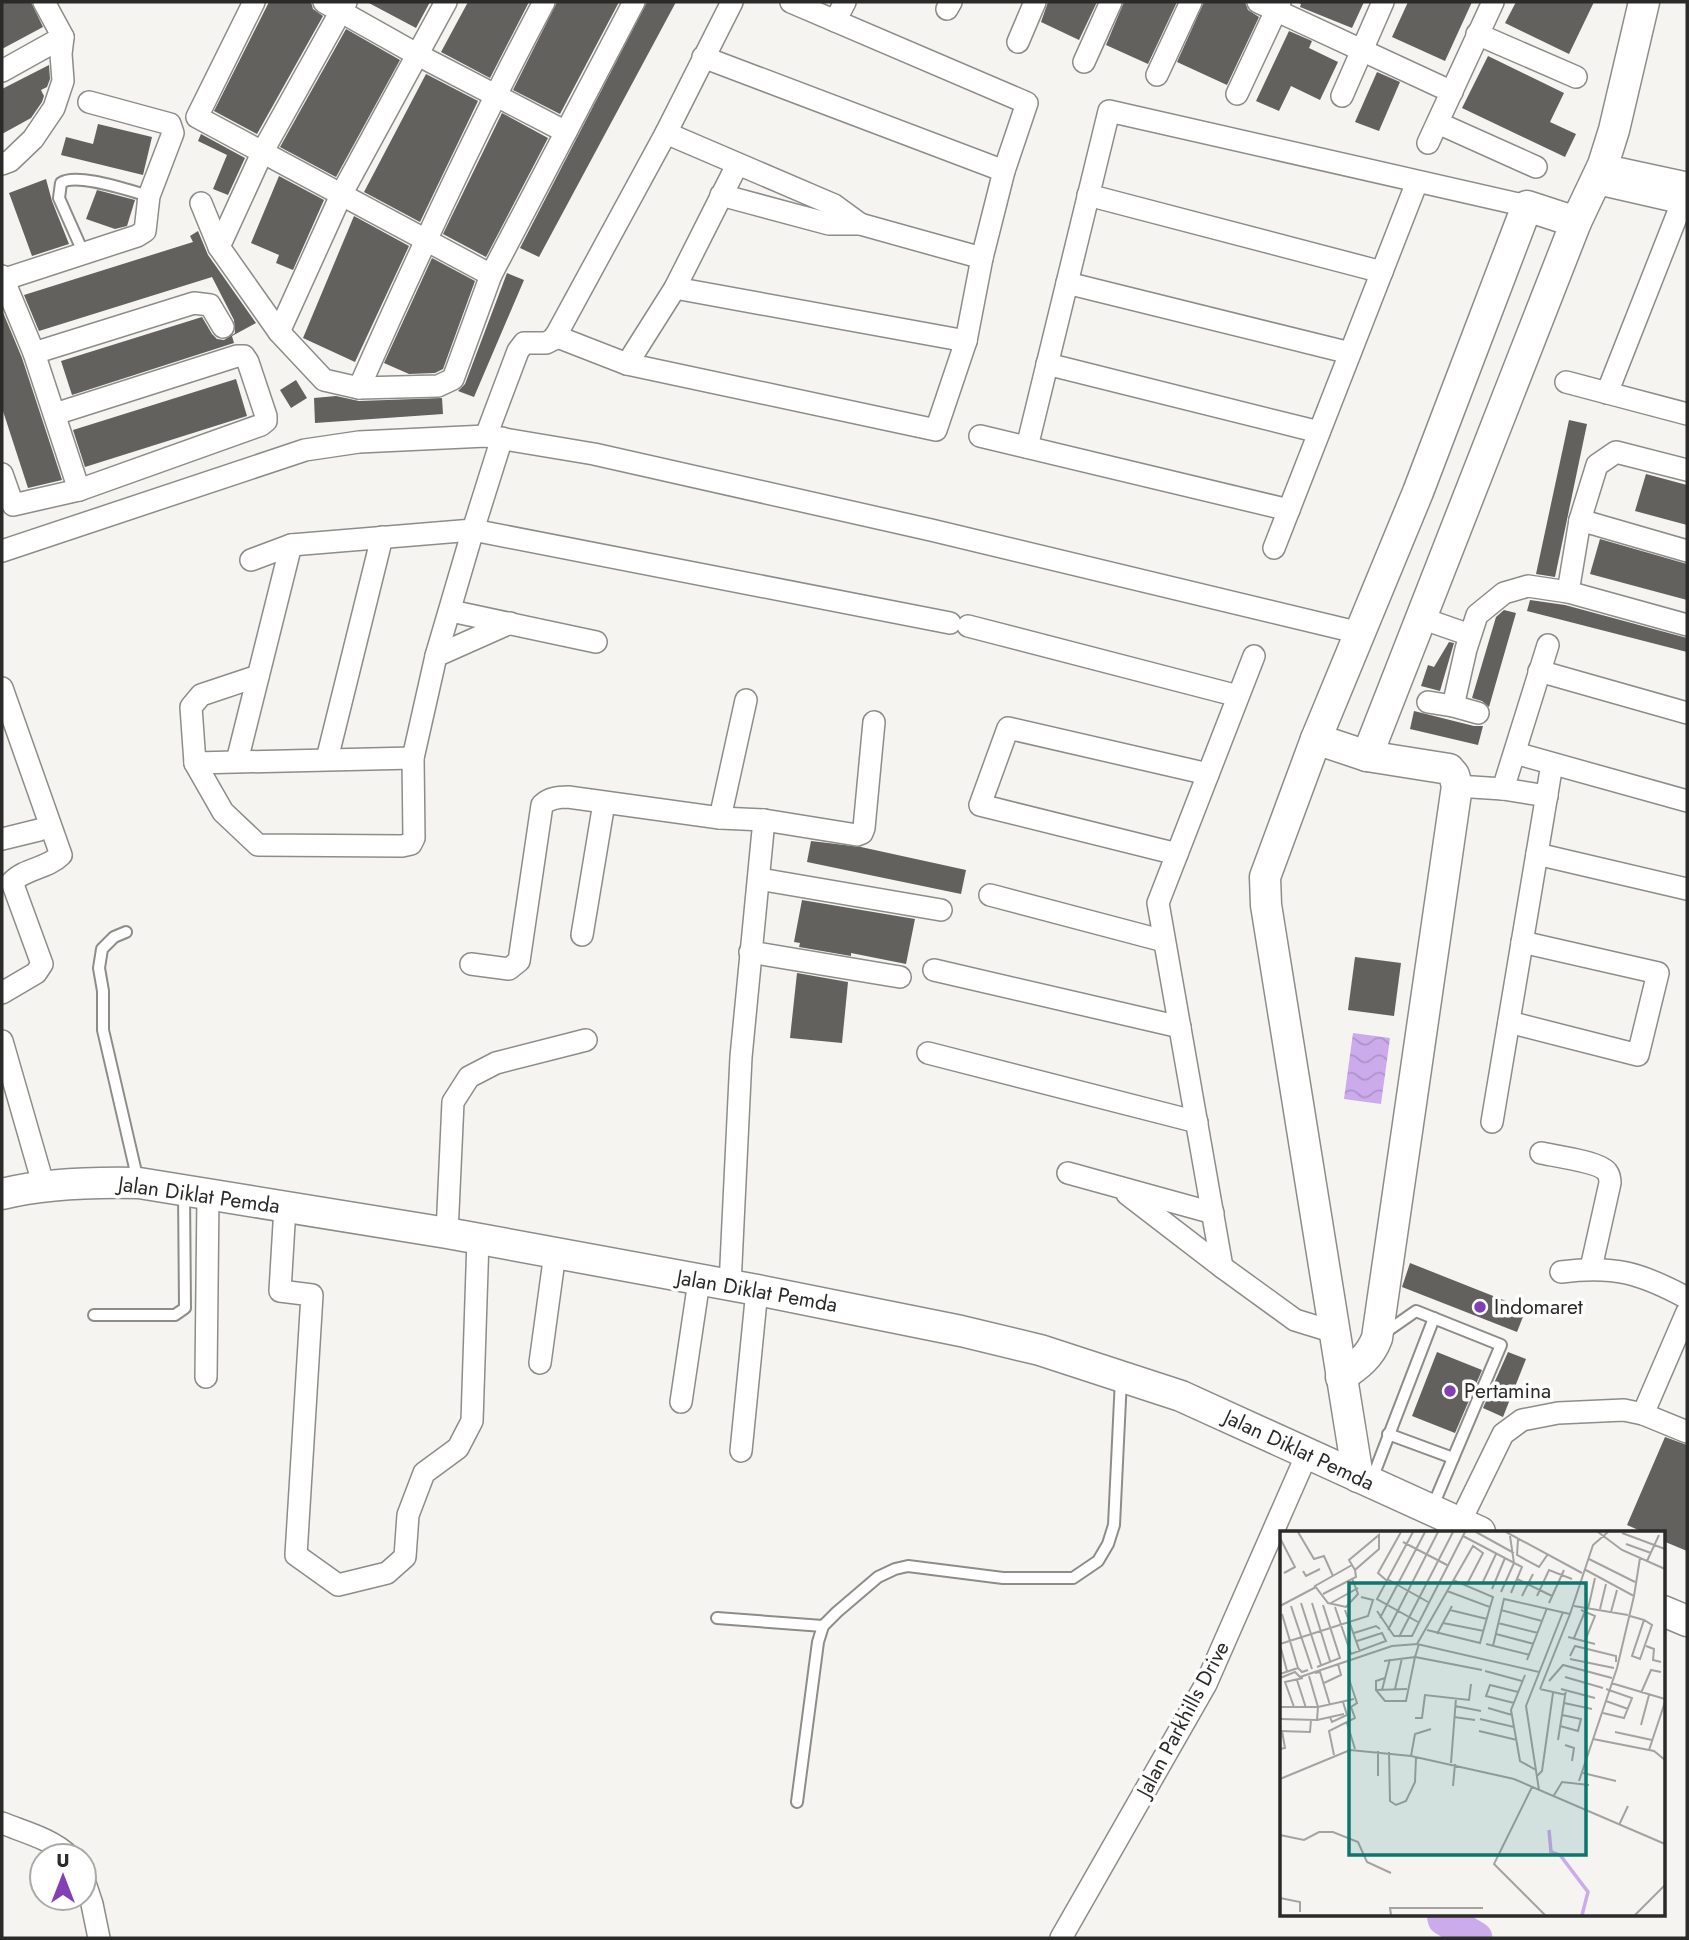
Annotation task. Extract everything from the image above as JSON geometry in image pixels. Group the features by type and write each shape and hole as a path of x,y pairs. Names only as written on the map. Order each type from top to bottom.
{"street":[{"path":"2,164 10,161 33,139 54,108 63,81 63,37 44,2"},
{"path":"254,2 197,117 491,275"},
{"path":"279,332 342,193 446,2"},
{"path":"359,388 425,240 494,96 544,2"},
{"path":"201,203 219,247 279,332 324,380 359,388 438,386 453,379 491,275 634,2"},
{"path":"258,676 201,695 191,707 195,763 223,811 258,845 411,844 414,838 413,758 436,656 451,611 494,437 521,346 548,342 555,336 666,133 732,2"},
{"path":"555,336 627,364 936,430 966,341 982,258 1004,171 1027,103 848,28 840,11 791,2"},
{"path":"1018,41 1035,2"},
{"path":"1084,62 1111,2"},
{"path":"1157,75 1191,2"},
{"path":"1342,96 1383,2"},
{"path":"1428,143 1493,2"},
{"path":"1363,755 1421,618 1571,220 1599,174 1614,130 1644,2"},
{"path":"219,247 263,151 337,5 418,55 566,132"},
{"path":"1237,94 1271,5 1451,92"},
{"path":"1477,34 1576,77"},
{"path":"2,71 63,37"},
{"path":"703,57 1004,171"},
{"path":"79,490 34,353 2,279 137,236 145,231 149,196 173,133 170,124 89,102"},
{"path":"1027,447 1109,111 1417,181 1571,220"},
{"path":"1438,123 1536,167"},
{"path":"666,133 834,205 860,224"},
{"path":"627,364 675,288 737,164"},
{"path":"1599,174 1686,195 1607,393"},
{"path":"1274,548 1417,181"},
{"path":"721,195 829,224 860,224 982,258"},
{"path":"1088,195 1382,272"},
{"path":"1364,1480 1334,1332 1265,905 1265,877 1531,208"},
{"path":"1067,283 1350,353"},
{"path":"675,288 966,341"},
{"path":"34,353 194,303 210,305 223,327"},
{"path":"2,474 13,505 79,490 261,425 265,422 266,412 248,362 244,356 237,356 55,414"},
{"path":"1047,364 1319,432"},
{"path":"1566,382 1687,414"},
{"path":"980,436 1289,510"},
{"path":"2,551 305,450 359,442 494,437 594,454 931,530 1360,633"},
{"path":"1568,592 1580,520 1597,465 1616,452 1687,470"},
{"path":"1580,520 1687,551"},
{"path":"251,560 291,545 473,530 959,624 1238,696"},
{"path":"327,759 382,537"},
{"path":"237,761 291,545"},
{"path":"1453,706 1477,615 1504,593 1528,586 1568,592 1687,625"},
{"path":"451,611 596,642"},
{"path":"1421,618 1470,635"},
{"path":"436,656 510,623"},
{"path":"1503,789 1548,645"},
{"path":"1222,1267 1158,903 1254,656"},
{"path":"1539,671 1687,713"},
{"path":"2,688 61,855 53,863 17,877 12,882 42,964 36,973 2,993"},
{"path":"720,818 746,700"},
{"path":"1427,702 1478,713"},
{"path":"471,964 509,969 519,961 542,805 557,797 720,818 764,820 857,835 862,833 874,722"},
{"path":"1177,854 980,805 1008,728 1208,774"},
{"path":"1321,741 1363,755 1449,769 1457,786 1377,1338 1373,1350 1342,1377"},
{"path":"1515,754 1687,801"},
{"path":"195,763 413,758"},
{"path":"1492,1122 1552,764"},
{"path":"1457,786 1547,796"},
{"path":"582,934 604,803"},
{"path":"741,1451 741,1057 764,820"},
{"path":"2,839 39,830"},
{"path":"1537,854 1687,889"},
{"path":"760,879 941,910"},
{"path":"990,895 1164,941"},
{"path":"1509,1022 1638,1055 1658,973 1522,942"},
{"path":"750,953 900,977"},
{"path":"934,970 1180,1027"},
{"path":"447,1233 453,1102 468,1077 496,1063 586,1040"},
{"path":"2,1041 44,1187"},
{"path":"928,1053 1196,1122"},
{"path":"1541,1153 1591,1164 1606,1170 1609,1175 1610,1183 1591,1268"},
{"path":"1068,1173 1213,1213"},
{"name":"Jalan Diklat Pemda","path":"2,1194 44,1187 106,1182 139,1183 447,1233 743,1287 961,1331 1067,1358 1181,1396 1469,1528"},
{"path":"1117,1186 1295,1320 1334,1332"},
{"path":"196,1194 206,1377"},
{"path":"285,1207 280,1291 312,1295 296,1555 338,1585 387,1573 405,1557 408,1515 424,1473 458,1448 472,1421 478,1239"},
{"path":"540,1363 555,1253"},
{"path":"1561,1272 1591,1268 1630,1273 1654,1280 1687,1298"},
{"path":"681,1402 699,1281"},
{"path":"1643,1414 1678,1357 1687,1312"},
{"path":"1469,1528 1503,1434 1511,1426 1530,1418 1558,1413 1623,1410 1643,1414 1687,1432"},
{"name":"Jalan Parkhills Drive","path":"1061,1938 1206,1684 1307,1454"},
{"path":"1664,1611 1687,1621"},
{"path":"2,1823 46,1842"},
{"path":"94,1912 99,1938"}],"lane":[{"path":"83,252 60,198 61,183 67,179 80,179 149,196"},
{"path":"126,932 114,937 102,949 99,968 103,991 103,1030 139,1183"},
{"path":"94,1315 175,1315 185,1308 196,1194"},
{"path":"1377,1338 1416,1311 1501,1345 1431,1510"},
{"path":"1364,1480 1388,1434 1434,1318"},
{"path":"796,1802 818,1642 823,1626 878,1577 908,1566 1003,1578 1073,1578 1098,1560 1108,1544 1114,1525 1121,1377"},
{"path":"1388,1434 1453,1458"},
{"path":"717,1618 823,1626"}],"water":[{"path":"1353,1033 1390,1038 1381,1104 1344,1099"}],"building":[{"path":"2,2 31,2 43,27 2,49"},
{"path":"269,2 311,2 313,9 323,16 257,134 214,111"},
{"path":"367,2 430,2 416,28"},
{"path":"468,2 529,2 490,78 441,52"},
{"path":"557,2 619,2 560,114 513,90"},
{"path":"647,2 676,2 539,257 520,248"},
{"path":"1048,2 1097,2 1079,40 1041,22"},
{"path":"1124,2 1177,2 1148,64 1106,45"},
{"path":"1204,2 1245,2 1248,10 1259,17 1227,85 1177,62"},
{"path":"1296,2 1364,2 1352,28 1300,7 1301,4"},
{"path":"1408,2 1472,2 1445,61 1392,37"},
{"path":"1516,2 1594,2 1569,54 1505,23"},
{"path":"346,29 400,60 336,177 280,147"},
{"path":"1289,31 1312,41 1309,48 1338,62 1320,100 1291,86 1279,111 1256,101"},
{"path":"1488,56 1564,93 1550,122 1576,134 1565,157 1462,108"},
{"path":"49,65 50,79 47,87 41,90 44,96 42,102 31,118 2,134 2,89"},
{"path":"1377,72 1400,82 1379,131 1355,122"},
{"path":"426,74 478,101 420,222 364,192"},
{"path":"502,113 548,138 486,257 443,234"},
{"path":"98,124 152,137 143,175 61,155 66,137 93,144"},
{"path":"201,134 245,158 228,195 213,189 227,155 198,141"},
{"path":"279,176 324,200 293,270 276,263 279,255 251,243"},
{"path":"46,179 69,244 32,256 9,193"},
{"path":"97,190 135,200 127,226 115,229 86,219"},
{"path":"354,216 409,246 355,362 303,338"},
{"path":"198,231 208,255 256,323 232,336 234,343 72,395 61,361 202,317 212,334 217,339 224,340 235,333 234,320 212,277 39,331 24,295 193,242 190,236"},
{"path":"432,258 475,281 443,369 435,373 409,374 384,363"},
{"path":"507,273 524,280 474,397 458,391 465,384"},
{"path":"2,310 22,358 62,480 28,488 2,408"},
{"path":"236,379 247,416 85,467 73,430"},
{"path":"296,380 307,398 291,408 280,390"},
{"path":"336,396 359,401 442,398 443,414 315,423 314,398"},
{"path":"1569,420 1587,424 1555,577 1536,574"},
{"path":"1646,474 1687,485 1687,525 1635,511"},
{"path":"1600,539 1687,564 1687,600 1590,574"},
{"path":"1530,600 1565,605 1687,638 1687,652 1527,611"},
{"path":"1504,610 1516,613 1489,707 1472,698 1496,617"},
{"path":"1449,642 1454,643 1440,691 1421,686 1428,665 1434,667"},
{"path":"1414,711 1483,726 1478,745 1410,729"},
{"path":"811,841 861,847 966,870 961,894 807,862"},
{"path":"802,900 915,919 906,964 851,953 851,956 799,947 800,943 794,942"},
{"path":"1355,957 1401,963 1394,1016 1348,1010"},
{"path":"797,973 848,982 842,1043 790,1038"},
{"path":"1410,1263 1526,1309 1517,1332 1402,1287"},
{"path":"1437,1352 1482,1370 1455,1433 1412,1416"},
{"path":"1508,1352 1526,1359 1503,1417 1483,1408"},
{"path":"1665,1437 1687,1445 1687,1551 1664,1541 1664,1531 1641,1531 1627,1525"}],"waterway":[{"path":"1443,1916 1444,1919 1476,1938"}],"place":[{"name":"Indomaret","path":"1480,1307"},
{"name":"Pertamina","path":"1450,1391"}]}
